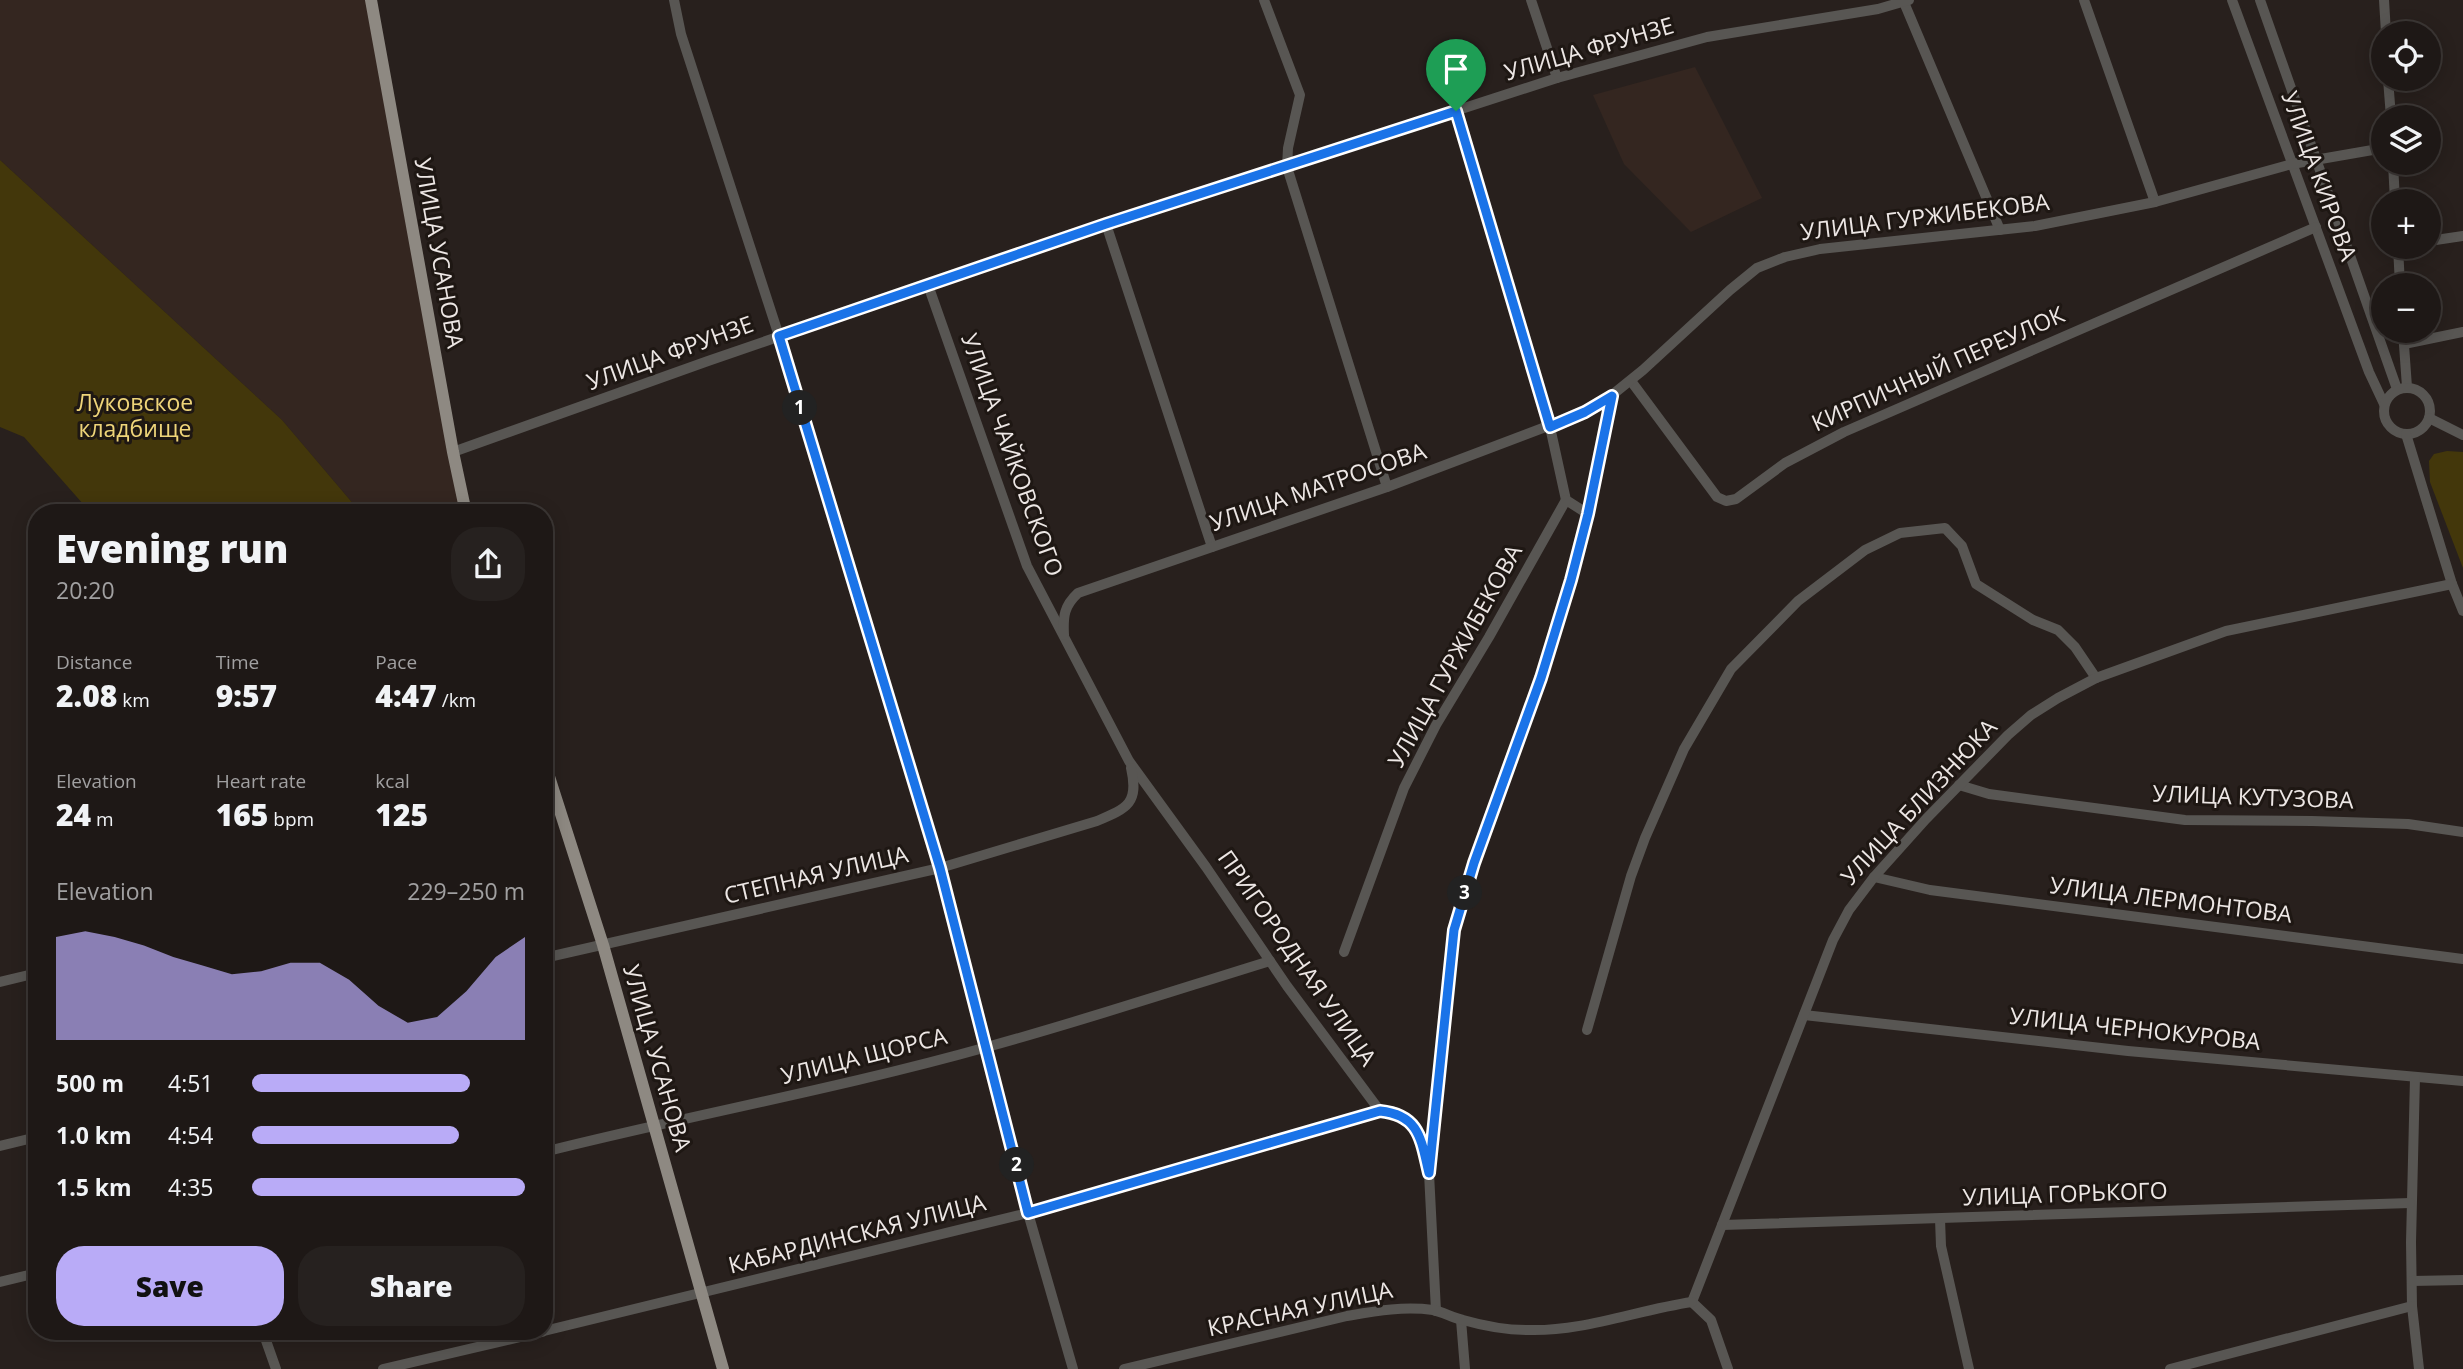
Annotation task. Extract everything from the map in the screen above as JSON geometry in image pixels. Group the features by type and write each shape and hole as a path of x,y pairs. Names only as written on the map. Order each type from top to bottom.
{"main road":[{"name":"УЛИЦА УСАНОВА","path":"371,0 464,504"},
{"name":"УЛИЦА УСАНОВА","path":"553,789 603,945 723,1369"}],"street":[{"path":"674,0 681,34 779,336 940,868 1028,1213 1073,1369"},
{"path":"1264,0 1300,95 1288,148 1287,167 1387,487"},
{"path":"1531,0 1557,78"},
{"name":"УЛИЦА ФРУНЗЕ","path":"453,452 1106,224 1557,78 1707,37 1878,9 1905,0"},
{"path":"1905,0 2000,230"},
{"path":"2084,0 2155,202"},
{"name":"УЛИЦА КИРОВА","path":"2232,0 2369,372 2384,404 2383,413 2390,428 2406,434 2452,584 2463,611"},
{"name":"УЛИЦА КИРОВА","path":"2260,0 2402,388 2416,389 2428,401 2429,418"},
{"path":"2384,0 2385,21"},
{"path":"1456,111 1550,427 1566,500 1588,514"},
{"name":"УЛИЦА ГУРЖИБЕКОВА","path":"1612,396 1757,268 1785,257 1821,249 2035,226 2155,202 2292,164 2371,150"},
{"path":"1106,224 1212,547"},
{"name":"КИРПИЧНЫЙ ПЕРЕУЛОК","path":"1631,381 1717,498 1726,501 1736,499 1785,463 1844,432 2316,227"},
{"path":"2441,239 2463,236"},
{"name":"УЛИЦА ЧАЙКОВСКОГО","path":"928,285 1027,566 1064,635"},
{"path":"2384,404 2387,398 2402,388 2403,344 2463,332"},
{"path":"1436,1311 1429,1173 1454,930 1474,863 1541,678 1588,514 1612,396"},
{"name":"УЛИЦА МАТРОСОВА","path":"1064,635 1063,616 1068,602 1078,593 1387,487 1550,427 1585,412 1612,396"},
{"path":"2406,434 2424,427 2429,418 2463,435"},
{"name":"УЛИЦА ГУРЖИБЕКОВА","path":"1344,952 1404,789 1436,725 1566,500"},
{"path":"1587,1030 1631,876 1645,838 1691,737 1731,669 1755,643 1798,601 1865,550 1899,533 1945,528 1962,546 1976,584 2033,620 2058,630 2075,647 2096,678"},
{"name":"УЛИЦА БЛИЗНЮКА","path":"1692,1302 1833,940 1849,910 1874,877 1959,785 2031,715 2096,678 2226,631 2452,584"},
{"name":"ПРИГОРОДНАЯ УЛИЦА","path":"1064,635 1129,761 1380,1111"},
{"name":"СТЕПНАЯ УЛИЦА","path":"553,956 940,868 1097,821 1120,811 1132,800 1135,785 1129,761"},
{"name":"УЛИЦА КУТУЗОВА","path":"1959,785 1989,794 2185,820 2408,824 2463,832"},
{"name":"УЛИЦА ЛЕРМОНТОВА","path":"1874,877 1930,890 2463,959"},
{"name":"УЛИЦА ЩОРСА","path":"553,1151 654,1125 838,1085 987,1047 1270,961"},
{"path":"0,982 28,975"},
{"name":"УЛИЦА ЧЕРНОКУРОВА","path":"1804,1014 2127,1051 2463,1081"},
{"path":"2415,1076 2410,1203 2412,1306 2419,1369"},
{"path":"1380,1111 1395,1112 1409,1120 1420,1135 1429,1173"},
{"name":"КАБАРДИНСКАЯ УЛИЦА","path":"553,1329 701,1295 1028,1213 1380,1111"},
{"path":"0,1146 28,1139"},
{"name":"УЛИЦА ГОРЬКОГО","path":"1721,1225 2410,1203"},
{"path":"1940,1219 1941,1246 1969,1369"},
{"path":"0,1282 28,1275"},
{"path":"2412,1281 2463,1280"},
{"path":"1692,1302 1710,1320 1728,1369"},
{"name":"КРАСНАЯ УЛИЦА","path":"1124,1369 1347,1316 1410,1308 1436,1311 1461,1320 1507,1329 1529,1331 1599,1322 1657,1307 1692,1302"},
{"path":"2171,1369 2412,1306"},
{"path":"1461,1320 1465,1369"},
{"path":"266,1340 276,1369"},
{"name":"КАБАРДИНСКАЯ УЛИЦА","path":"383,1369 505,1340"}],"shaded area":[{"path":"0,0 371,0 464,504 353,504 282,420 0,160"},
{"path":"1695,67 1762,198 1691,232 1624,164 1593,95"}],"green space":[{"name":"Луковское кладбище","path":"0,160 282,420 353,504 83,504 24,437 0,427"},
{"path":"2463,452 2463,568 2430,482 2429,461 2434,454"}],"route":[{"path":"1456,111 1550,427 1585,412 1612,396 1588,514 1571,580 1541,678 1474,863 1454,930 1429,1173 1420,1135 1409,1120 1395,1112 1380,1111 1028,1213 940,868 779,336 1106,224 1456,111"}]}
